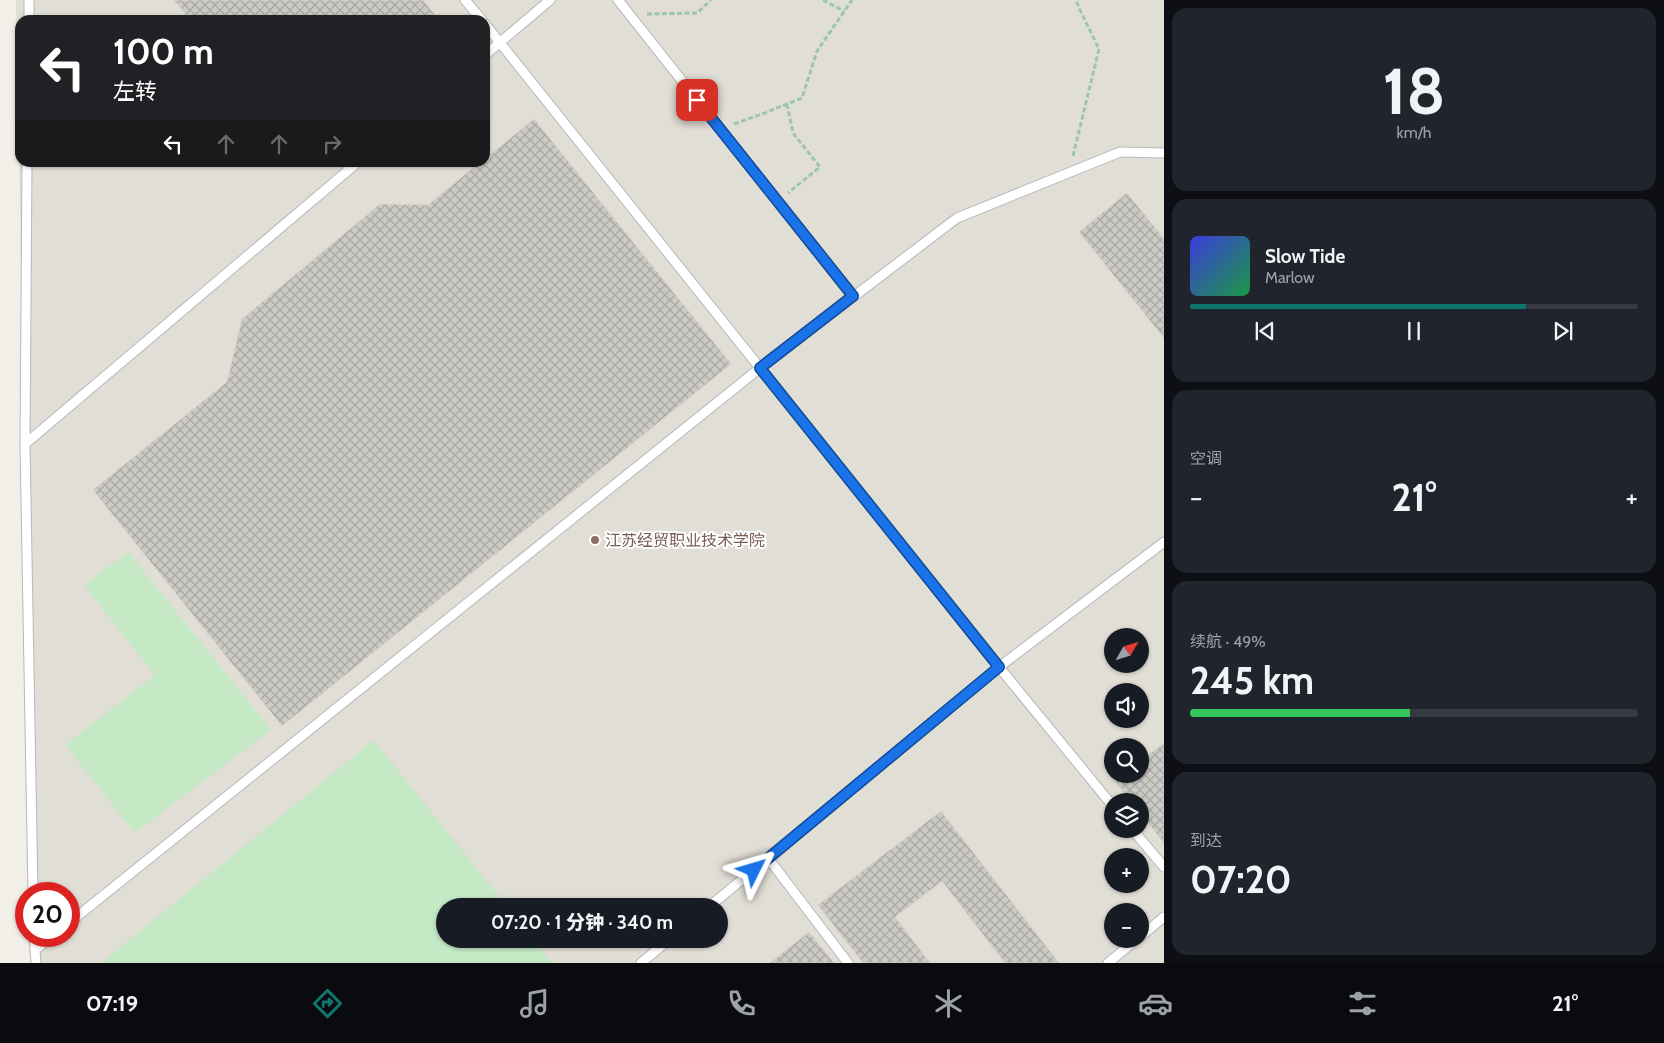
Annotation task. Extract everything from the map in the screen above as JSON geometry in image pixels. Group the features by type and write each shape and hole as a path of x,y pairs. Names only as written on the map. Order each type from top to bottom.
{"lane":[{"path":"28,15 29,0"},
{"path":"465,0 478,15"},
{"path":"490,51 550,0"},
{"path":"618,0 853,296"},
{"path":"490,30 999,667 1104,795"},
{"path":"80,914 760,368 957,218 1120,152 1164,152"},
{"path":"27,167 25,444 33,882"},
{"path":"25,444 352,167"},
{"path":"720,898 999,667 1164,542"},
{"path":"1139,838 1164,868"},
{"path":"768,858 848,963"},
{"path":"1149,930 1164,917"},
{"path":"36,963 34,950 38,947"},
{"path":"641,963 659,948"},
{"path":"1108,963 1127,948"}],"path":[{"path":"629,14 697,13 711,0"},
{"path":"823,0 844,11"},
{"path":"720,128 802,98 817,51 852,0"},
{"path":"1069,173 1099,49 1076,0"},
{"path":"778,201 820,167 793,134 787,104"}],"shaded area":[{"name":"江苏经贸职业技术学院","path":"16,0 1164,0 1164,963 33,963 34,947 80,947 80,882 33,882 19,167 490,167 490,15 16,15"}],"green space":[{"path":"128,552 271,730 135,833 65,745 155,675 84,585"},
{"path":"374,740 501,898 436,898 436,948 540,948 552,963 101,963"}],"building":[{"path":"174,0 423,0 435,15 186,15"},
{"path":"534,119 731,364 282,726 93,490 227,382 242,319 380,204 428,205 474,167 490,167 490,155"},
{"path":"1127,193 1164,239 1164,338 1079,232"},
{"path":"1164,743 1164,843 1149,824 1149,793 1125,793 1117,783 1149,783 1149,755"},
{"path":"941,811 1059,963 1005,963 942,881 895,917 930,963 863,963 818,905"},
{"path":"809,932 834,963 770,963"}],"place":[{"name":"江苏经贸职业技术学院","path":"595,540"}],"route":[{"path":"697,100 853,296 760,368 999,667 754,870"}]}
